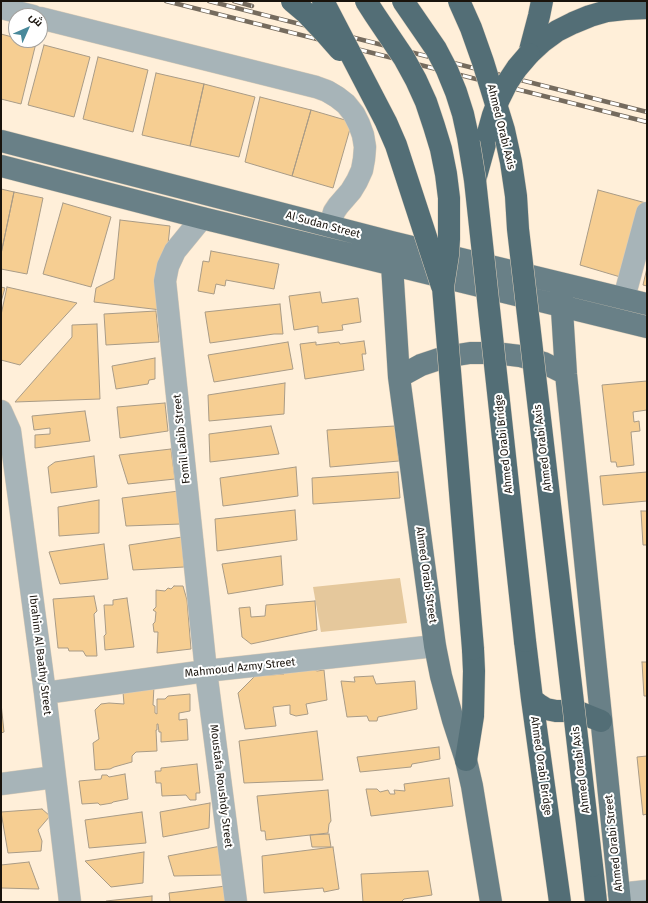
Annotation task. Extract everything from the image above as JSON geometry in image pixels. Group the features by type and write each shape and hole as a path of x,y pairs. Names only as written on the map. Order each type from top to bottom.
{"highway":[{"path":"292,1 325,33 362,78"},
{"path":"323,1 386,122 396,145 443,287 473,649 473,708 466,760"},
{"path":"366,1 404,58 416,80 426,102 441,149 449,198 450,239 443,287"},
{"name":"Ahmed Orabi Bridge","path":"403,1 436,49 447,70 463,114 468,137 475,180 525,641 560,902"},
{"name":"Ahmed Orabi Axis","path":"459,1 471,28 483,62 504,130 511,162 596,902"},
{"path":"529,54 540,16 542,1"},
{"path":"475,180 499,98 514,73 529,54 557,31 590,16 607,11 647,8"},
{"path":"532,699 546,709 556,711 573,711 601,721"}],"main road":[{"name":"Al Sudan Street","path":"1,141 392,242 647,304"},
{"name":"Al Sudan Street","path":"1,166 202,218 647,327"},
{"name":"Ahmed Orabi Street","path":"392,242 399,377 435,646 441,676 466,760 472,786 491,902"},
{"name":"Ahmed Orabi Street","path":"561,283 566,374 619,898"},
{"path":"399,377 422,365 445,357 470,353 495,353 520,356 544,363 566,374"}],"street":[{"path":"48,20 316,86 337,97 346,104 354,114 363,135 365,147 362,170 351,191 338,206 330,226"},
{"path":"624,298 647,213"},
{"name":"Fomil Labib Street","path":"202,218 175,251 168,266 165,281 206,671"},
{"name":"Ibrahim Al Baathy Street","path":"1,411 10,431 45,692 70,902"},
{"name":"Mahmoud Azmy Street","path":"45,692 206,671 435,646"},
{"name":"Moustafa Roushdy Street","path":"206,671 236,902"},
{"path":"1,784 55,777"},
{"path":"619,898 647,891"}],"shaded area":[{"path":"400,578 407,623 321,632 313,587"}],"building":[{"path":"1,34 8,36 8,48 35,48 21,104 1,99"},
{"path":"48,46 90,57 74,117 28,105 43,48 48,48"},
{"path":"98,57 148,70 133,132 83,119"},
{"path":"156,73 204,84 190,146 142,135"},
{"path":"204,84 255,97 239,157 190,146"},
{"path":"260,97 311,110 292,176 245,162"},
{"path":"311,110 352,122 333,188 292,176"},
{"path":"1,189 14,192 1,254"},
{"path":"598,190 646,203 627,279 580,265"},
{"path":"14,192 43,198 27,274 1,269 1,254"},
{"path":"63,203 111,217 91,287 43,274"},
{"path":"120,220 170,226 161,310 94,302 96,288 114,279"},
{"path":"211,251 279,264 274,289 226,280 225,286 216,284 214,294 198,291 203,261 209,262"},
{"path":"647,268 647,286 643,285"},
{"path":"1,287 5,288 1,302"},
{"path":"7,287 77,303 20,365 1,360 1,315"},
{"path":"320,292 322,303 358,298 361,322 342,325 343,330 318,333 318,326 294,330 289,296"},
{"path":"280,304 283,334 210,343 205,312"},
{"path":"156,311 159,342 106,345 104,314"},
{"path":"97,324 100,399 15,402 72,337 72,325"},
{"path":"364,341 366,354 362,354 364,370 305,379 300,344 316,342 316,345 339,342 340,344"},
{"path":"288,342 293,369 214,382 208,355"},
{"path":"155,358 155,379 149,380 148,384 116,389 112,366"},
{"path":"647,381 647,410 633,412 634,422 639,421 640,431 631,432 634,465 617,467 616,462 611,462 602,385"},
{"path":"285,383 284,414 209,421 208,395"},
{"path":"165,403 168,431 120,438 117,407"},
{"path":"85,411 90,441 35,448 35,435 50,434 50,428 34,430 32,416"},
{"path":"271,426 279,454 210,462 209,434"},
{"path":"395,426 399,461 330,467 327,430"},
{"path":"171,449 175,479 128,484 119,455"},
{"path":"94,456 97,487 51,493 48,467 55,462"},
{"path":"296,467 298,496 223,506 220,478"},
{"path":"398,472 400,498 313,504 312,478"},
{"path":"647,472 647,501 603,505 600,476"},
{"path":"179,491 181,524 126,526 122,498"},
{"path":"99,500 99,533 59,536 58,507"},
{"path":"295,510 297,540 217,551 215,519"},
{"path":"641,511 647,511 647,545 643,545"},
{"path":"182,537 184,567 133,570 129,545"},
{"path":"104,544 108,579 60,584 49,552"},
{"path":"281,556 283,585 228,594 222,564"},
{"path":"174,586 183,586 187,600 191,649 157,653 158,632 154,632 153,624 155,622 156,612 153,610 156,607 156,590 165,591"},
{"path":"94,596 97,611 94,614 97,656 86,656 83,651 69,651 68,648 58,648 53,599"},
{"path":"127,598 134,647 105,650 104,636 106,634 104,605 113,605 113,600"},
{"path":"315,601 317,630 251,644 242,637 239,608 250,607 251,617 265,616 266,605"},
{"path":"642,662 647,662 647,696 644,696"},
{"path":"324,670 327,700 306,704 308,714 296,716 290,714 290,705 273,707 276,726 245,729 238,693 255,676 284,674 286,671"},
{"path":"373,676 376,684 415,681 417,709 378,717 377,721 369,721 367,716 347,717 341,681 355,682 354,677"},
{"path":"154,686 153,705 155,706 155,713 157,714 157,699 165,699 168,696 190,694 190,711 179,713 179,720 187,719 188,740 161,742 161,732 159,732 157,724 157,751 136,752 132,756 132,762 110,769 95,770 93,743 99,739 95,710 101,704 124,704 123,692"},
{"path":"1,703 4,732 1,733"},
{"path":"317,731 323,780 244,783 239,741"},
{"path":"439,747 440,759 412,764 411,767 360,772 357,757"},
{"path":"647,756 647,814 643,815 637,757"},
{"path":"197,764 200,793 196,793 196,800 190,800 186,795 162,796 161,783 156,783 155,771 161,771 161,768"},
{"path":"125,774 128,799 100,805 98,803 82,804 79,781 101,779 102,775 107,775 109,777"},
{"path":"449,778 453,806 371,816 366,789 377,789 380,792 388,790 390,794 395,794 394,790 405,791 404,784"},
{"path":"328,790 331,821 329,824 328,833 266,840 265,831 261,831 257,796"},
{"path":"210,803 209,828 163,837 160,812"},
{"path":"42,809 50,816 38,830 42,841 41,851 8,853 1,812"},
{"path":"142,812 146,843 89,848 85,820"},
{"path":"329,834 331,847 312,847 310,835"},
{"path":"221,846 223,875 174,876 168,856"},
{"path":"333,847 339,889 324,892 323,888 264,893 262,856"},
{"path":"144,852 143,883 111,887 85,861"},
{"path":"29,862 39,889 1,888 1,865"},
{"path":"428,871 432,895 404,899 401,902 363,902 361,874"},
{"path":"226,886 228,902 170,902 169,893"},
{"path":"152,896 152,902 106,902 106,901"}],"railway":[{"path":"166,1 647,122"},
{"path":"209,1 647,112"},
{"path":"234,1 252,6"}]}
